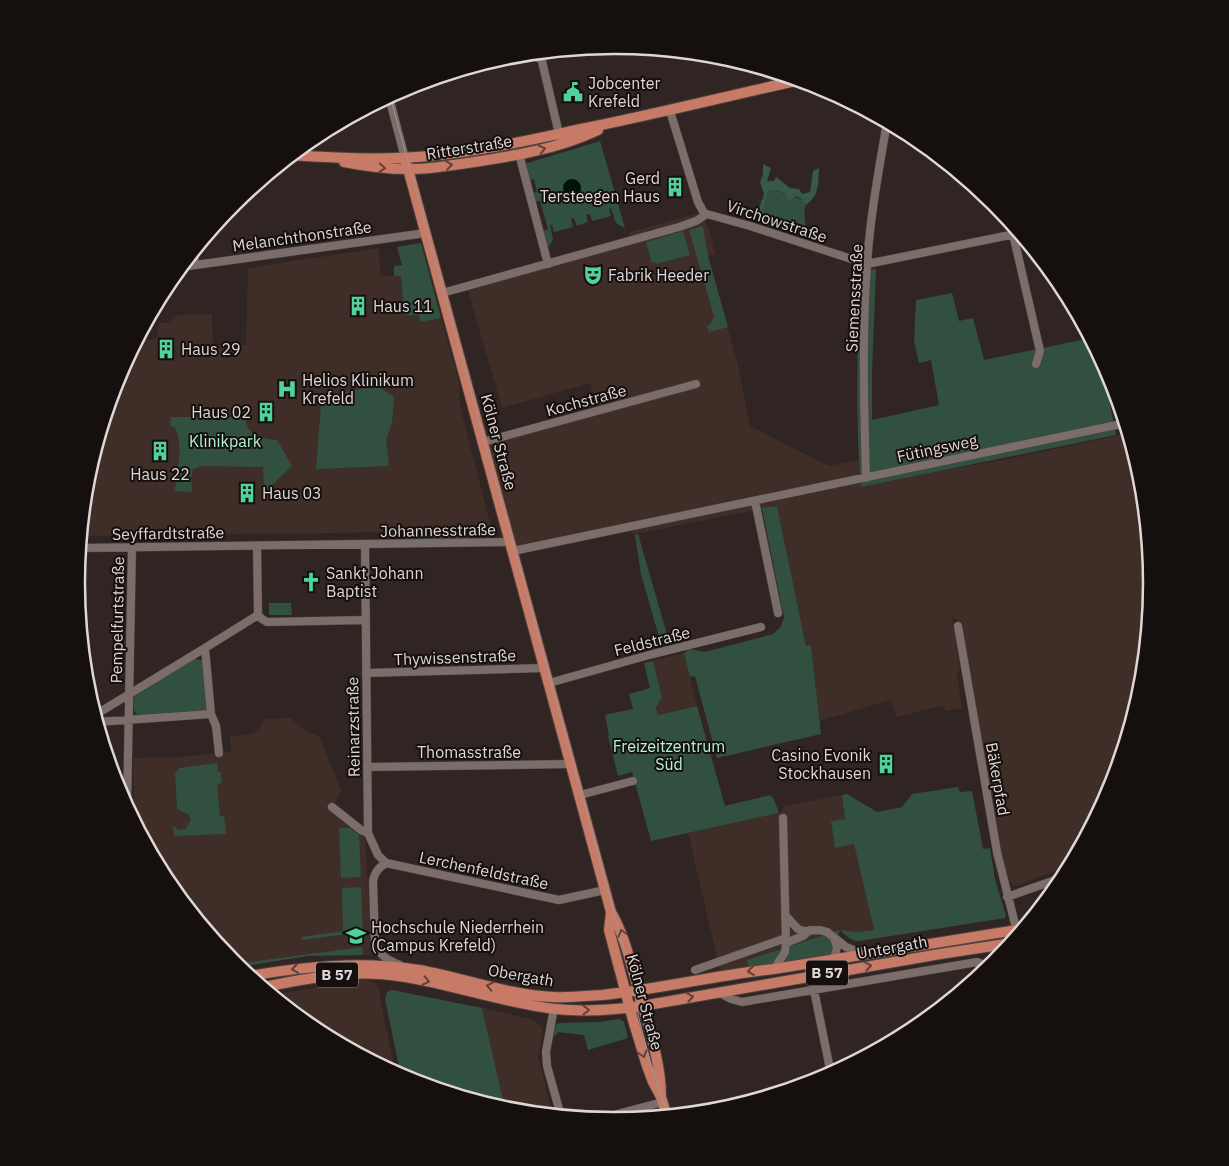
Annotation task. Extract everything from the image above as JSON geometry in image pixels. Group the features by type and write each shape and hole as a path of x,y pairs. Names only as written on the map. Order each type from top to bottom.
{"main road":[{"name":"Ritterstraße","path":"320,157 372,167 421,169 519,154 618,123 788,83"},
{"name":"Ritterstraße","path":"301,156 406,158 561,140"},
{"name":"Kölner Straße","path":"406,158 611,912 620,927 638,990 661,1078 662,1100"},
{"name":"Kölner Straße","path":"611,912 609,930 630,1008 647,1066 665,1110"},
{"name":"Untergath","path":"638,990 744,972 1012,932"},
{"name":"Untergath","path":"642,1006 1000,945"},
{"name":"B 57","path":"810,976 823,971 834,959"},
{"name":"Obergath","path":"259,974 296,968 344,965 386,966 552,997 572,998 638,990"},
{"name":"Obergath","path":"271,986 334,975 378,974 418,979 554,1008 588,1010 642,1006"}],"street":[{"path":"541,59 561,140"},
{"name":"Kölner Straße","path":"391,103 406,158"},
{"path":"670,111 698,202 705,214"},
{"name":"Siemensstraße","path":"866,478 865,366 867,264 886,129"},
{"path":"519,154 548,264"},
{"name":"Virchowstraße","path":"442,293 686,224 705,214 712,214 867,264 1013,235"},
{"name":"Melanchthonstraße","path":"194,265 426,233"},
{"path":"1019,242 1040,351 1036,364"},
{"name":"Kochstraße","path":"483,442 696,384"},
{"name":"Fütingsweg","path":"512,546 755,501 1119,424"},
{"path":"755,501 778,613"},
{"name":"Johannesstraße","path":"257,546 365,544 512,546"},
{"name":"Reinarzstraße","path":"365,544 368,833 378,855 386,862"},
{"path":"257,546 258,615 262,620 267,622 365,620"},
{"name":"Seyffardtstraße","path":"86,548 257,546"},
{"name":"Pempelfurtstraße","path":"127,789 132,547"},
{"path":"101,711 258,615"},
{"name":"Bäkerpfad","path":"958,626 994,835 1008,897 1017,926"},
{"name":"Feldstraße","path":"549,683 649,655 761,627"},
{"path":"205,648 211,714 216,726 219,753"},
{"name":"Thywissenstraße","path":"366,673 545,668"},
{"path":"103,722 211,714"},
{"name":"Thomasstraße","path":"367,767 571,764"},
{"path":"580,795 633,781"},
{"path":"332,807 361,830 368,833"},
{"path":"774,969 784,952 786,941 783,818"},
{"path":"386,862 378,868 372,881 375,943 378,952 384,958 409,969"},
{"name":"Lerchenfeldstraße","path":"386,862 559,900 605,890"},
{"path":"1008,897 1052,881"},
{"name":"Untergath","path":"786,916 798,929 827,932 846,947 856,951 873,952"},
{"path":"695,970 803,936 810,930"},
{"name":"Untergath","path":"834,938 837,947 834,959"},
{"name":"Untergath","path":"718,992 742,1002 976,962 982,964"},
{"path":"814,990 829,1067"},
{"path":"554,1008 546,1052 547,1066 559,1109"},
{"path":"622,1112 662,1100"}],"shaded area":[{"path":"572,179 578,182 581,188 578,194 572,197 566,194 563,188 566,182"},
{"path":"698,213 708,226 715,254 708,256 738,365 750,426 829,466 859,460 861,487 1013,458 1122,434 1134,480 1143,548 1143,618 1139,652 1134,686 1116,753 1089,817 1059,870 1015,886 1010,883 998,843 962,623 952,616 960,669 957,674 962,708 945,711 944,705 896,717 891,700 819,721 811,645 806,646 777,506 634,534 619,525 516,546 487,438 597,408 590,383 502,408 466,284 628,239 630,232"},
{"name":"Helios Klinikum Krefeld","path":"379,248 380,276 401,275 404,315 419,315 420,322 441,318 459,382 460,406 492,531 87,536 95,480 103,446 113,413 145,340 157,339 159,323 169,323 178,315 212,314 213,345 246,345 248,268"},
{"path":"684,653 697,706 658,715 656,708 662,697 653,661"},
{"path":"291,718 303,729 320,737 341,791 331,810 365,838 372,955 332,954 308,956 249,965 217,932 174,877 140,817 134,803 133,758 178,757 231,752 230,736 254,734 265,719"},
{"path":"842,795 845,819 831,821 835,847 854,844 874,930 857,932 840,930 747,960 748,968 720,970 688,833 779,813 785,806"},
{"path":"360,980 371,981 378,986 393,1064 320,1023 281,994"},
{"path":"482,1008 535,1020 543,1030 538,1057 551,1109 503,1100"}],"green space":[{"path":"600,141 625,228 616,223 611,208 609,209 611,216 592,221 590,214 586,215 588,222 577,226 574,218 571,219 573,227 554,232 552,225 550,225 553,240 547,249 543,231 548,229 540,201 535,202 533,193 537,192 534,179 529,180 524,164"},
{"path":"763,164 771,168 767,181 774,181 776,177 790,188 799,189 802,194 810,192 813,171 819,168 816,193 811,201 806,205 803,200 796,196 788,201 785,193 775,190 768,192 762,216 770,219 775,216 779,221 794,221 805,230 803,236 755,220 764,194 760,182 763,174"},
{"path":"775,190 803,200 806,205 804,211 805,230 797,222 779,221 762,216 768,192"},
{"path":"703,226 708,256 728,327 709,332 707,326 711,323 714,316 689,230"},
{"path":"683,231 690,255 656,264 655,262 652,263 646,242"},
{"path":"421,243 441,318 420,322 419,315 404,315 401,276 394,276 394,266 402,265 397,247"},
{"path":"876,269 872,420 939,405 931,360 919,363 914,341 916,300 952,293 959,321 973,318 984,360 1084,339 1108,391 1116,435 861,487 857,379 861,271"},
{"path":"379,387 394,397 392,423 386,440 389,466 316,469 321,405 350,390"},
{"name":"Klinikpark","path":"171,417 245,417 252,433 260,437 277,440 292,466 264,493 263,467 200,466 193,469 191,477 192,492 175,491 179,442 175,427 170,426"},
{"path":"777,506 806,646 811,645 821,734 717,758 695,676 690,677 684,653 689,649 705,652 773,634 780,628 784,618 762,508"},
{"path":"467,534 467,538 404,540 400,535"},
{"path":"638,534 669,641 661,644 641,574 635,535"},
{"path":"269,603 291,603 292,615 269,615"},
{"path":"195,659 202,660 204,664 207,710 136,714 134,707 135,696"},
{"name":"Freizeitzentrum Süd","path":"653,661 662,697 656,708 658,715 697,706 725,806 770,795 774,799 779,813 651,841 632,772 618,776 605,715 633,709 629,694 650,688 644,663"},
{"path":"217,763 218,772 221,772 222,783 217,784 220,816 224,816 226,834 174,836 173,825 178,830 186,829 191,819 188,814 177,809 175,774 179,768"},
{"path":"958,787 960,792 972,791 983,849 990,848 995,879 1005,918 859,941 851,939 840,930 857,932 874,930 854,844 835,848 831,821 845,819 842,795 847,794 877,812 902,807 912,794"},
{"path":"339,828 350,828 359,835 361,877 341,878"},
{"path":"361,887 363,932 302,940 301,937 343,931 342,888"},
{"path":"840,930 832,956 748,968 747,960"},
{"path":"362,947 363,955 308,956 249,965 246,963"},
{"path":"392,990 482,1008 503,1100 444,1084 399,1066 385,999 387,992"},
{"path":"620,1019 624,1022 628,1038 588,1050 584,1035 558,1032 553,1038 556,1025 559,1023 599,1022"}],"tram line":[{"path":"392,103 632,979 639,1019 650,1061 666,1110"}],"place":[{"name":"Jobcenter Krefeld","path":"573,92"},
{"name":"Gerd Tersteegen Haus","path":"675,187"},
{"name":"Fabrik Heeder","path":"593,275"},
{"name":"Haus 11","path":"358,306"},
{"name":"Haus 29","path":"166,349"},
{"name":"Helios Klinikum Krefeld","path":"287,389"},
{"name":"Haus 02","path":"266,412"},
{"name":"Haus 22","path":"160,451"},
{"name":"Haus 03","path":"247,493"},
{"name":"Sankt Johann Baptist","path":"311,582"},
{"name":"Casino Evonik Stockhausen","path":"886,764"},
{"name":"Hochschule Niederrhein (Campus Krefeld)","path":"356,936"}]}
